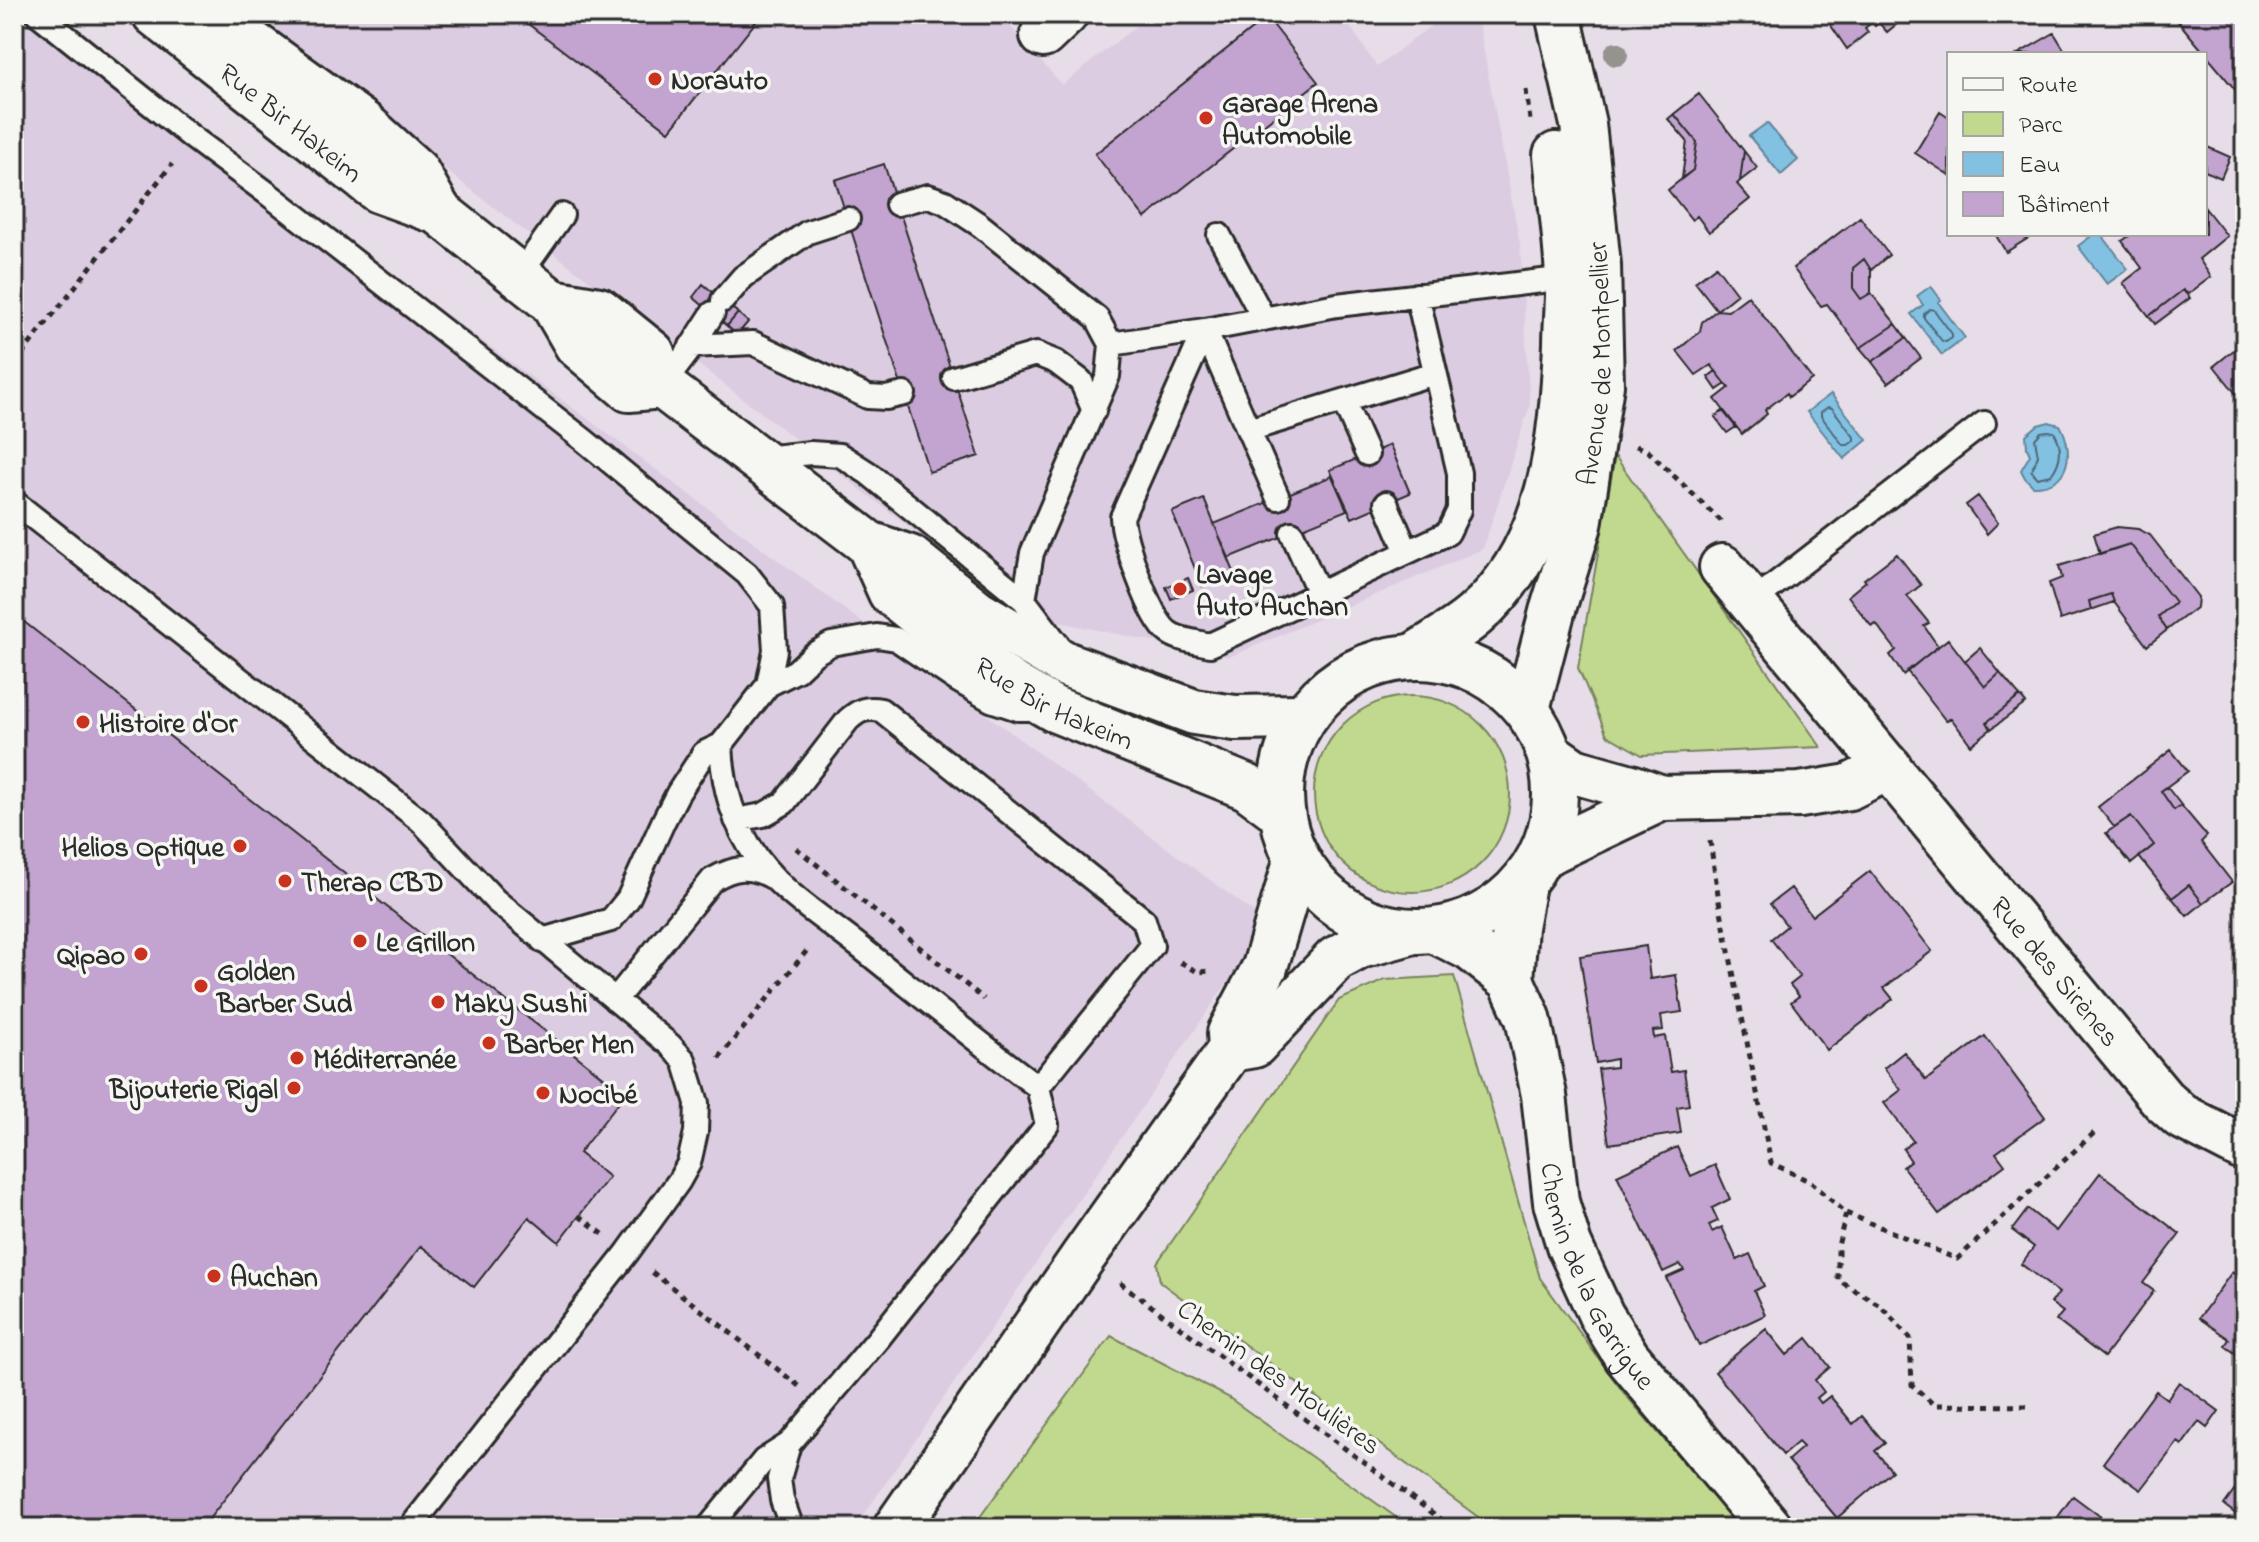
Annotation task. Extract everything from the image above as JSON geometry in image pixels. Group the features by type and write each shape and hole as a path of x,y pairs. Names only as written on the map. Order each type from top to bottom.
{"main road":[{"name":"Rue Bir Hakeim","path":"155,14 378,190 439,212 535,289 599,310 652,353 662,386 869,544 910,558 977,612 1065,664 1194,712 1235,718 1304,717"},
{"name":"Avenue de Montpellier","path":"1414,656 1475,615 1502,586 1530,540 1556,457 1564,401 1568,278 1554,132 1533,14"},
{"name":"Avenue de Montpellier","path":"1527,709 1579,525 1601,385 1598,265 1583,124 1558,14"},
{"name":"Rue Bir Hakeim","path":"228,19 365,125 416,171 439,212"},
{"name":"Rue Bir Hakeim","path":"869,544 891,593 975,660 1016,687 1054,709 1247,787 1282,813"},
{"name":"Rue des Sirènes","path":"1722,567 2163,1100 2181,1116 2245,1149"},
{"path":"1423,931 1376,925 1344,910 1317,887 1297,858 1287,836 1282,813 1281,779 1289,747 1304,717 1333,685 1371,664 1414,656 1457,661 1496,679 1527,709 1551,755 1556,789 1553,823 1533,870"},
{"path":"1551,755 1574,771 1662,798 1800,795 1849,787 1889,767"},
{"path":"1231,1049 1254,1045 1336,959 1360,946 1469,923 1498,907 1533,870 1662,798"},
{"path":"896,1528 1231,1049 1230,1033 1265,967 1297,858"},
{"name":"Chemin de la Garrigue","path":"1511,980 1515,927 1533,870"},
{"name":"Chemin de la Garrigue","path":"1423,931 1470,948 1511,980 1528,1018 1537,1052 1556,1202 1569,1245 1601,1315 1627,1357 1770,1528"}],"lane":[{"path":"38,14 585,441 747,574 772,606 775,650 768,685"},
{"path":"897,204 928,196 945,202 980,225 1097,318 1111,344 1108,376 1032,553 1024,600"},
{"path":"535,289 562,215"},
{"path":"662,386 743,277 808,232 848,219"},
{"path":"1219,235 1264,319"},
{"path":"1111,344 1337,305 1568,278"},
{"path":"1205,330 1122,517 1122,531 1155,615 1168,632 1210,645 1448,533 1459,510 1459,473 1417,295"},
{"path":"1205,330 1278,498"},
{"path":"691,346 753,343 868,397 886,398 904,394"},
{"path":"954,378 1036,354 1056,362 1081,381 1094,411"},
{"path":"1248,430 1435,373"},
{"path":"1344,402 1367,454"},
{"path":"1752,602 1984,423"},
{"path":"758,459 811,453 840,455 868,473 1024,600 1055,642 1108,680"},
{"path":"14,502 421,821 495,900 670,1045 684,1060 697,1103 696,1132 689,1163 679,1181 627,1253 410,1528"},
{"path":"1386,503 1407,552"},
{"path":"1292,533 1319,593"},
{"path":"542,940 611,920 628,899 678,793 704,753 721,745 768,685 796,671 814,654 831,644 877,636 896,639 991,700 1018,709 1054,709"},
{"path":"736,820 763,815 784,803 848,720 859,710 881,710 1144,920 1152,946 1038,1087"},
{"path":"708,1528 764,1460 789,1444 878,1339 1047,1125 1038,1087 830,924 778,881 758,859 729,803 722,770 721,745"},
{"path":"615,1000 712,880 727,870 744,868 778,881"},
{"path":"789,1444 779,1479 782,1500 792,1528"}],"path":[{"path":"14,364 177,158"},
{"path":"1595,427 1648,451 1745,544 1722,567"},
{"path":"1709,797 1710,837 1719,901 1771,1163 1811,1182 1846,1213 1957,1259 2094,1133"},
{"path":"693,1089 854,894"},
{"path":"1846,1213 1838,1246 1838,1280 1880,1305 1910,1338 1912,1385 1934,1405 2031,1406"},
{"path":"579,1216 822,1403"},
{"name":"Chemin des Moulières","path":"1083,1257 1453,1528"}],"shaded area":[{"path":"14,14 41,14 1268,923 855,1528 14,1528"},
{"path":"233,14 1000,14 1062,85 1151,14 1342,14 1377,67 1446,14 1477,14 1520,244 1530,405 1483,549 1229,657 1024,615 422,152"}],"green space":[{"path":"1615,456 1821,747 1642,755 1607,735 1578,668"},
{"path":"1412,696 1431,697 1450,703 1482,724 1503,756 1509,775 1509,813 1503,832 1482,864 1450,885 1431,891 1412,892 1393,891 1374,885 1342,864 1321,832 1315,813 1314,794 1315,775 1321,756 1342,724 1374,703 1393,697"},
{"path":"1454,976 1540,1278 1623,1392 1740,1528 1493,1528 1160,1282 1157,1263 1339,1000 1385,980"},
{"path":"1111,1336 1228,1397 1411,1528 972,1528"}],"water":[{"path":"1767,123 1798,160 1781,175 1749,136"},
{"path":"2091,236 2103,236 2128,269 2107,284 2078,246"},
{"path":"1931,286 1941,300 1938,302 1965,338 1942,355 1911,314 1923,305 1917,296"},
{"path":"1831,394 1867,440 1844,459 1807,412"},
{"path":"2049,422 2060,425 2065,435 2066,466 2055,481 2033,486 2021,470 2030,455 2026,435 2038,425"}],"building":[{"name":"Norauto","path":"515,14 762,14 669,131"},
{"path":"1823,14 1909,14 1887,32 1879,23 1875,26 1872,22 1865,28 1868,32 1847,49"},
{"path":"2184,14 2245,14 2245,86 2237,92 2207,52 2204,52 2177,20"},
{"name":"Garage Arena Automobile","path":"1267,17 1318,82 1145,218 1095,154"},
{"path":"2054,33 2066,52 2021,52"},
{"path":"1699,94 1744,151 1737,184 1750,199 1709,232 1697,216 1692,220 1668,190 1693,170 1697,142 1674,114"},
{"path":"1940,112 1947,117 1947,174 1915,153"},
{"path":"1674,114 1697,142 1693,170 1682,178 1687,141 1668,119"},
{"path":"2207,147 2230,157 2221,178 2207,172"},
{"path":"1744,151 1757,168 1740,181"},
{"path":"884,164 979,456 929,472 835,180"},
{"path":"2207,211 2227,236 2199,259 2211,277 2188,294 2183,290 2149,316 2123,283 2142,268 2122,241 2129,236 2207,236"},
{"path":"1860,217 1889,255 1871,270 1864,259 1853,268 1853,288 1861,299 1871,293 1896,324 1860,348 1827,304 1821,306 1793,268"},
{"path":"1996,236 2032,236 2006,252"},
{"path":"1864,259 1871,270 1871,293 1861,299 1853,288 1853,268"},
{"path":"1716,266 1737,294 1717,310 1695,282"},
{"path":"703,284 738,313 727,326 693,297"},
{"path":"2183,290 2190,298 2155,324 2149,316"},
{"path":"1748,296 1812,379 1765,410 1767,414 1742,434 1715,399 1729,388 1726,384 1711,365 1696,375 1677,351 1700,331 1702,322 1717,310 1728,311"},
{"path":"738,313 748,322 737,335 727,326"},
{"path":"1896,324 1906,338 1872,362 1860,348"},
{"path":"1906,338 1921,358 1888,383 1872,362"},
{"path":"2245,341 2245,405 2214,366"},
{"path":"1716,371 1726,384 1717,390 1708,377"},
{"path":"1723,411 1736,427 1727,433 1715,417"},
{"path":"1390,445 1410,493 1352,518 1330,470"},
{"path":"1332,476 1347,510 1229,558 1214,524"},
{"path":"1978,496 1998,523 1987,534 1966,505"},
{"path":"1204,499 1234,572 1202,586 1172,512"},
{"path":"2117,527 2138,529 2150,535 2198,597 2197,607 2167,630 2158,617 2175,602 2130,544 2100,554 2094,534"},
{"path":"2130,544 2175,602 2158,617 2167,630 2147,646 2111,594 2089,601 2091,610 2060,620 2049,583 2062,578 2059,566"},
{"path":"1897,554 1921,585 1907,596 1929,623 1924,626 1938,646 1903,675 1890,655 1896,650 1876,624 1872,627 1848,596 1866,581 1864,579"},
{"name":"Lavage Auto Auchan","path":"1188,578 1193,590 1171,599 1166,587"},
{"path":"2111,594 2114,602 2091,610 2089,601"},
{"name":"Méditerranée","path":"14,614 625,1094 579,1153 609,1177 559,1242 529,1217 474,1287 421,1246 202,1528 14,1528"},
{"path":"1948,639 1985,687 2000,673 2020,696 1987,722 1991,729 1971,745 1951,718 1946,721 1907,671"},
{"path":"1980,648 2000,673 1985,687 1965,661"},
{"path":"2020,696 2026,703 1991,729 1987,722"},
{"path":"2171,750 2188,771 2161,791 2174,810 2181,805 2207,836 2201,842 2232,882 2203,903 2189,885 2172,898 2139,857 2154,845 2131,816 2114,827 2098,807"},
{"path":"2167,787 2181,805 2174,810 2161,791"},
{"path":"2131,816 2154,845 2131,864 2106,833"},
{"path":"1870,871 1932,951 1884,988 1893,999 1827,1050 1791,1002 1799,996 1790,985 1800,977 1771,939 1787,926 1770,904 1791,888 1812,916"},
{"path":"2189,885 2203,903 2187,916 2172,898"},
{"path":"1646,946 1650,979 1676,975 1682,1012 1661,1015 1663,1030 1653,1031 1654,1038 1665,1036 1671,1072 1684,1070 1689,1105 1677,1107 1681,1133 1609,1144 1598,1069 1616,1067 1616,1059 1596,1063 1580,956"},
{"path":"1985,1036 2045,1117 1996,1153 2005,1165 1939,1214 1903,1167 1911,1161 1903,1149 1913,1141 1884,1103 1901,1090 1884,1068 1904,1052 1926,1080"},
{"path":"1677,1147 1691,1176 1715,1165 1730,1199 1712,1208 1718,1221 1709,1225 1712,1232 1722,1227 1737,1260 1750,1254 1764,1286 1754,1291 1765,1315 1699,1346 1666,1278 1684,1270 1680,1264 1663,1272 1617,1175"},
{"path":"2100,1173 2180,1234 2143,1283 2154,1291 2104,1357 2056,1320 2063,1312 2051,1303 2059,1293 2021,1264 2034,1247 2012,1230 2028,1209 2056,1231"},
{"path":"2232,1272 2245,1282 2245,1360 2225,1346 2229,1339 2199,1318"},
{"path":"1766,1329 1787,1355 1807,1338 1830,1367 1815,1380 1824,1392 1817,1398 1821,1403 1830,1396 1853,1424 1862,1416 1885,1443 1875,1451 1892,1471 1837,1518 1788,1460 1803,1447 1798,1442 1783,1455 1715,1372"},
{"path":"2179,1382 2219,1411 2207,1428 2199,1422 2182,1445 2178,1442 2141,1490 2103,1463 2156,1391 2167,1399"},
{"path":"2245,1476 2245,1521 2224,1505"},
{"path":"2073,1496 2109,1523 2105,1528 2050,1528"}],"place":[{"name":"Norauto","path":"655,79"},
{"name":"Garage Arena Automobile","path":"1206,118"},
{"name":"Lavage Auto Auchan","path":"1180,589"},
{"name":"Histoire d'Or","path":"83,722"},
{"name":"Helios Optique","path":"240,846"},
{"name":"Therap CBD","path":"285,881"},
{"name":"Le Grillon","path":"360,941"},
{"name":"Qipao","path":"141,954"},
{"name":"Golden Barber Sud","path":"201,986"},
{"name":"Maky Sushi","path":"438,1002"},
{"name":"Barber Men","path":"489,1043"},
{"name":"Méditerranée","path":"297,1058"},
{"name":"Bijouterie Rigal","path":"294,1088"},
{"name":"Nocibé","path":"543,1093"},
{"name":"Auchan","path":"214,1276"}]}
